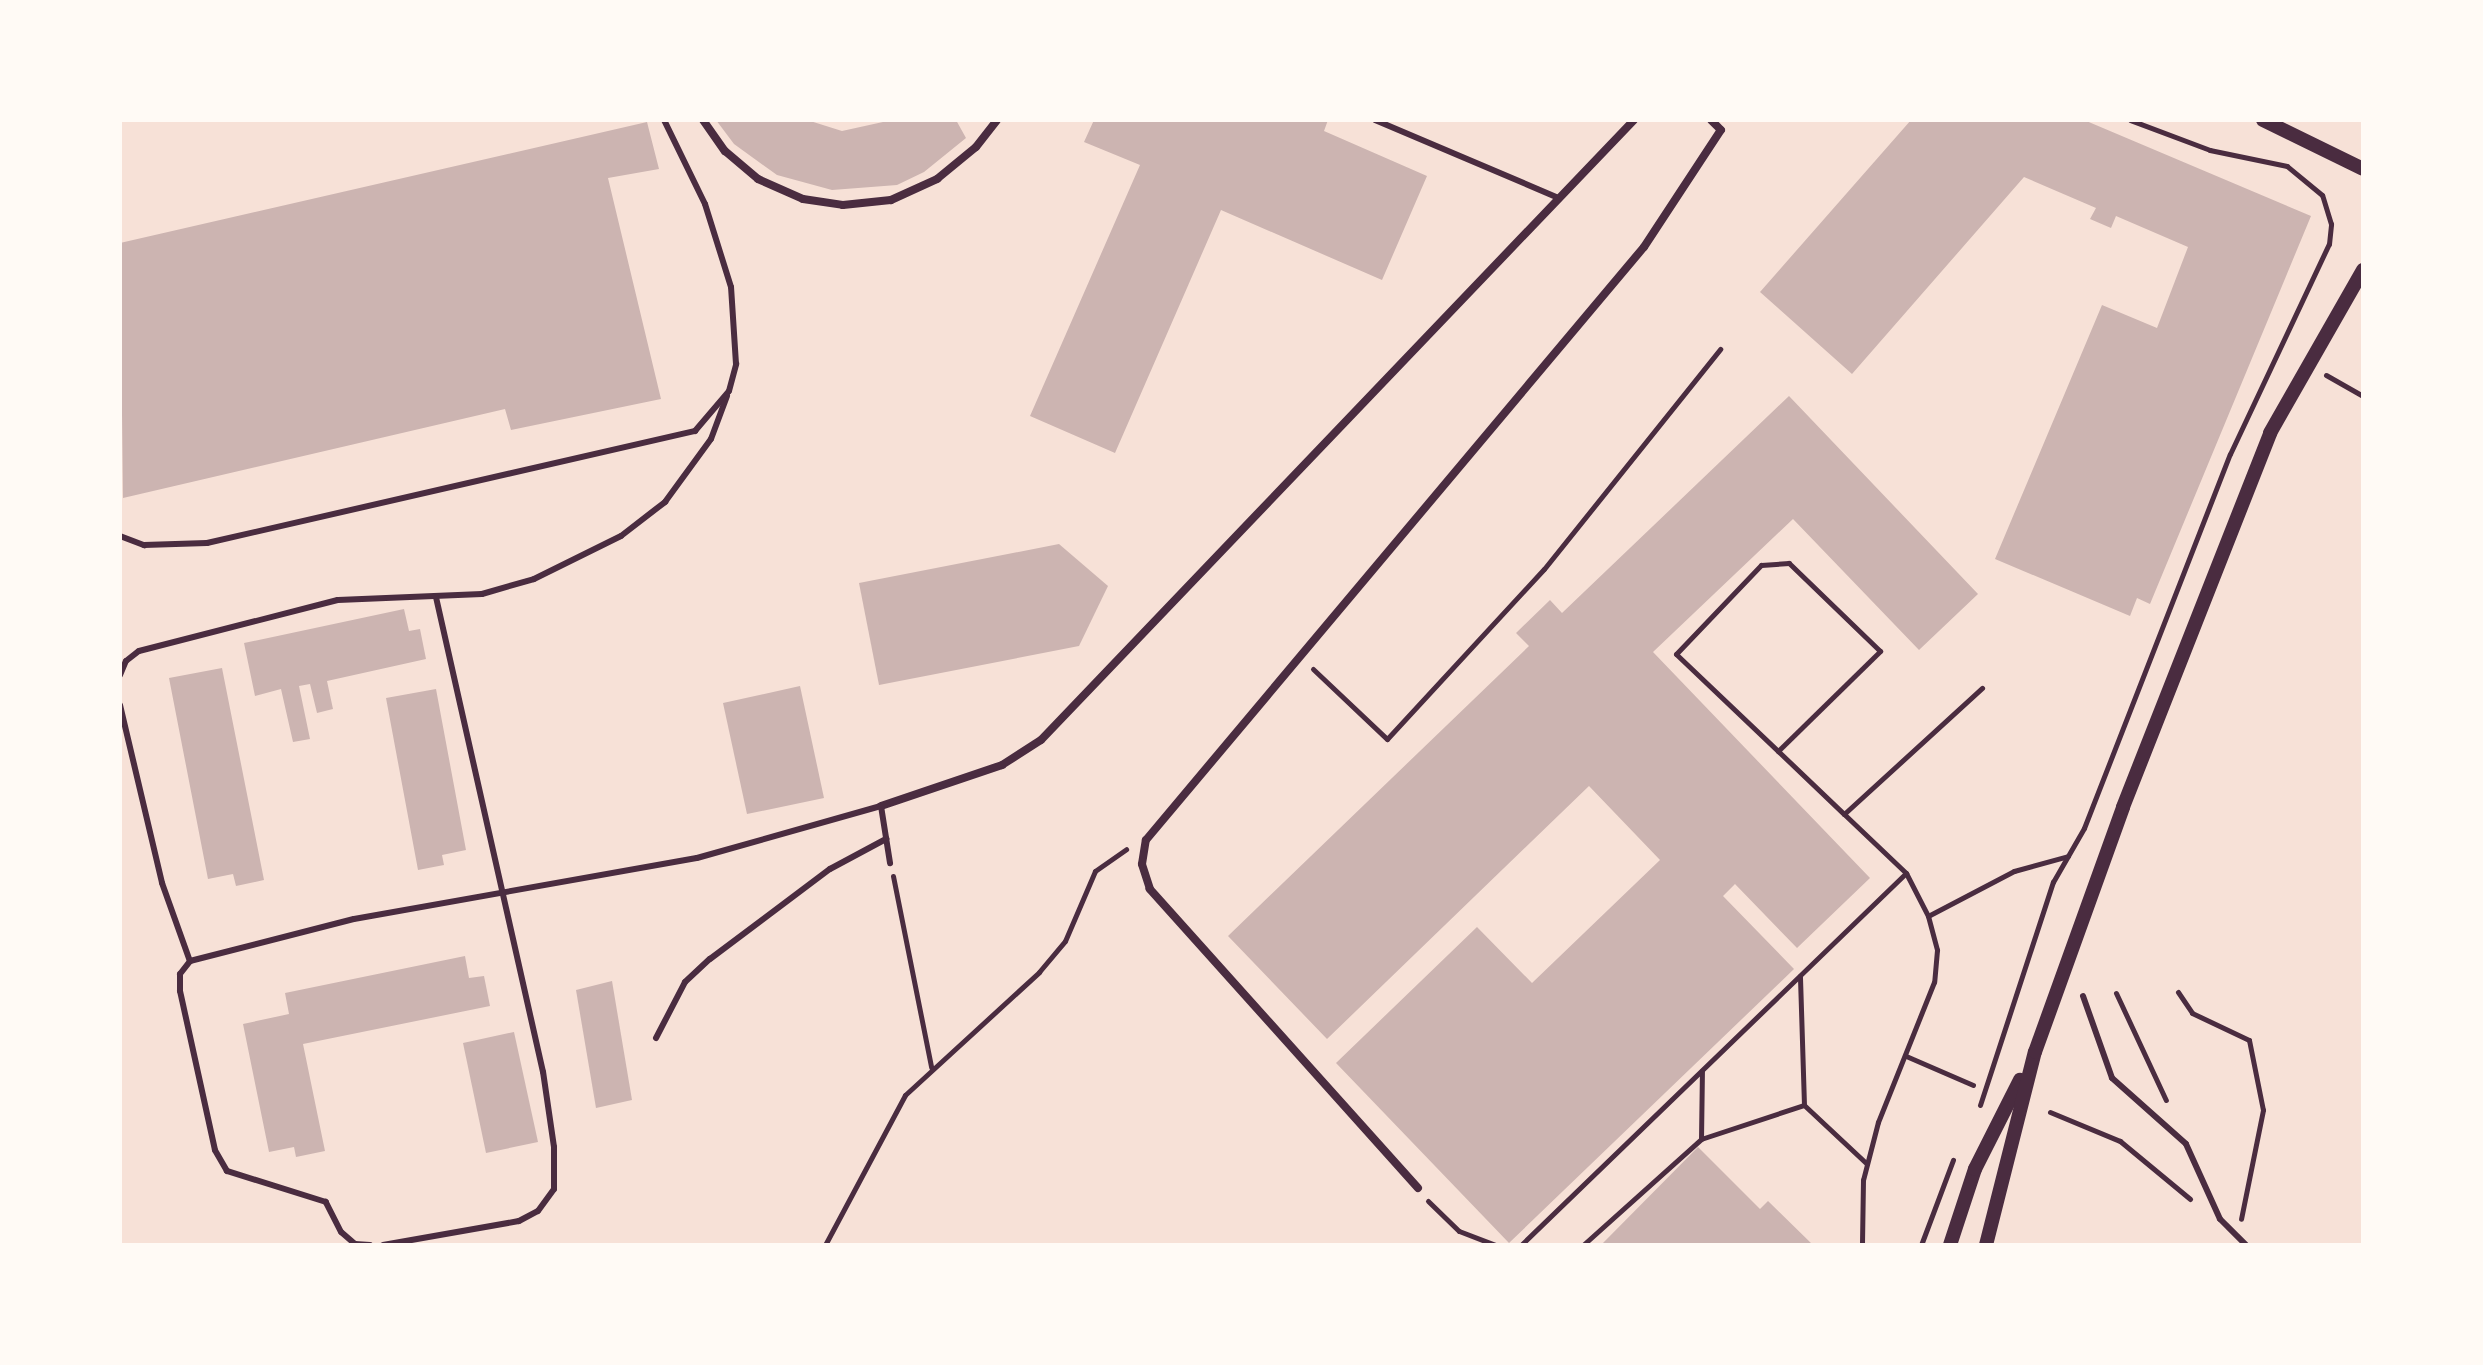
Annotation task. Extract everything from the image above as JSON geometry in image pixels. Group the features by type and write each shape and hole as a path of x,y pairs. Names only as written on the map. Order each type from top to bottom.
{"street":[{"path":"703,120 725,151 758,179 803,199 843,205 891,200 937,179 976,147 997,120"},
{"path":"881,806 1002,765 1041,740 1634,120"},
{"path":"1418,1188 1150,889 1142,864 1146,840 1644,247 1721,130 1711,120"},
{"path":"2263,120 2363,169"},
{"path":"1986,1245 2035,1052 2123,807 2270,433 2363,270"},
{"path":"1950,1245 1975,1169 2035,1052"}],"lane":[{"path":"120,675 126,661 139,651 338,600 482,594 534,579 621,536 665,502 689,475 711,439 736,364 731,287 705,204 664,120"},
{"path":"1375,120 1559,198"},
{"path":"120,536 144,545 207,543 695,431 729,391"},
{"path":"383,1245 519,1221 538,1211 554,1189 554,1147 543,1072 500,895 436,598"},
{"path":"120,705 162,883 190,961"},
{"path":"370,1245 355,1244 341,1232 326,1202 227,1171 215,1150 180,991 180,974 190,961 354,919 697,858 881,806 890,863"},
{"path":"656,1038 685,982 710,959 830,869 886,839"},
{"path":"2083,996 2112,1078 2186,1144 2220,1219 2246,1245"}],"path":[{"path":"1976,1114 2053,882 2084,828 2230,454 2315,279 2330,234 2322,195 2287,166 2210,150 2130,120"},
{"path":"1300,657 1387,739 1544,569 1720,349"},
{"path":"1778,751 1880,651 1789,563 1761,565 1676,654 1906,873 1928,916 1937,950 1934,982 1867,1164 1862,1245"},
{"path":"1844,814 1982,688"},
{"path":"825,1245 905,1095 1056,951 1095,871 1112,855 1146,840"},
{"path":"1928,916 2014,871 2068,856"},
{"path":"890,863 931,1068"},
{"path":"1521,1245 1906,873"},
{"path":"1800,976 1804,1105 1867,1164"},
{"path":"2178,992 2192,1013 2249,1040 2263,1110 2237,1239"},
{"path":"2116,993 2167,1103"},
{"path":"1906,1056 1973,1085"},
{"path":"1701,1139 1702,1070"},
{"path":"1583,1245 1701,1139 1804,1105"},
{"path":"2050,1112 2120,1141 2220,1219"},
{"path":"1921,1245 1956,1153"},
{"path":"1418,1188 1436,1212 1459,1231 1496,1245"}],"building":[{"path":"716,120 807,120 842,131 892,120 956,120 966,138 924,172 897,185 832,190 777,175 734,144"},
{"path":"1094,120 1328,120 1324,131 1427,176 1382,280 1221,210 1115,453 1030,416 1140,165 1084,142"},
{"path":"1911,120 2084,120 2311,216 2150,604 2137,598 2130,616 1995,559 2102,305 2157,328 2188,247 2116,216 2111,228 2090,219 2096,208 2024,177 1852,374 1760,292"},
{"path":"647,122 659,169 608,178 661,399 511,430 505,409 123,498 120,243"},
{"path":"1789,396 1978,594 1919,650 1793,519 1653,652 1870,878 1797,948 1735,884 1723,896 1794,969 1509,1243 1336,1063 1477,927 1532,983 1660,860 1589,786 1327,1039 1228,936 1529,646 1516,633 1550,600 1562,613"},
{"path":"1059,544 1108,586 1079,646 879,685 859,583"},
{"path":"404,609 409,631 420,629 426,659 327,681 333,709 317,713 310,684 299,686 310,739 293,742 281,689 255,696 244,643"},
{"path":"222,668 264,880 236,886 233,874 208,879 169,678"},
{"path":"800,686 824,798 747,814 723,703"},
{"path":"436,689 466,850 442,855 444,865 418,870 386,698"},
{"path":"465,956 469,978 484,976 490,1006 303,1044 325,1151 296,1157 294,1147 269,1152 243,1024 289,1014 285,993"},
{"path":"612,981 632,1100 596,1108 576,990"},
{"path":"514,1032 538,1142 486,1153 463,1043"},
{"path":"1698,1147 1760,1209 1768,1201 1813,1245 1601,1245"}]}
